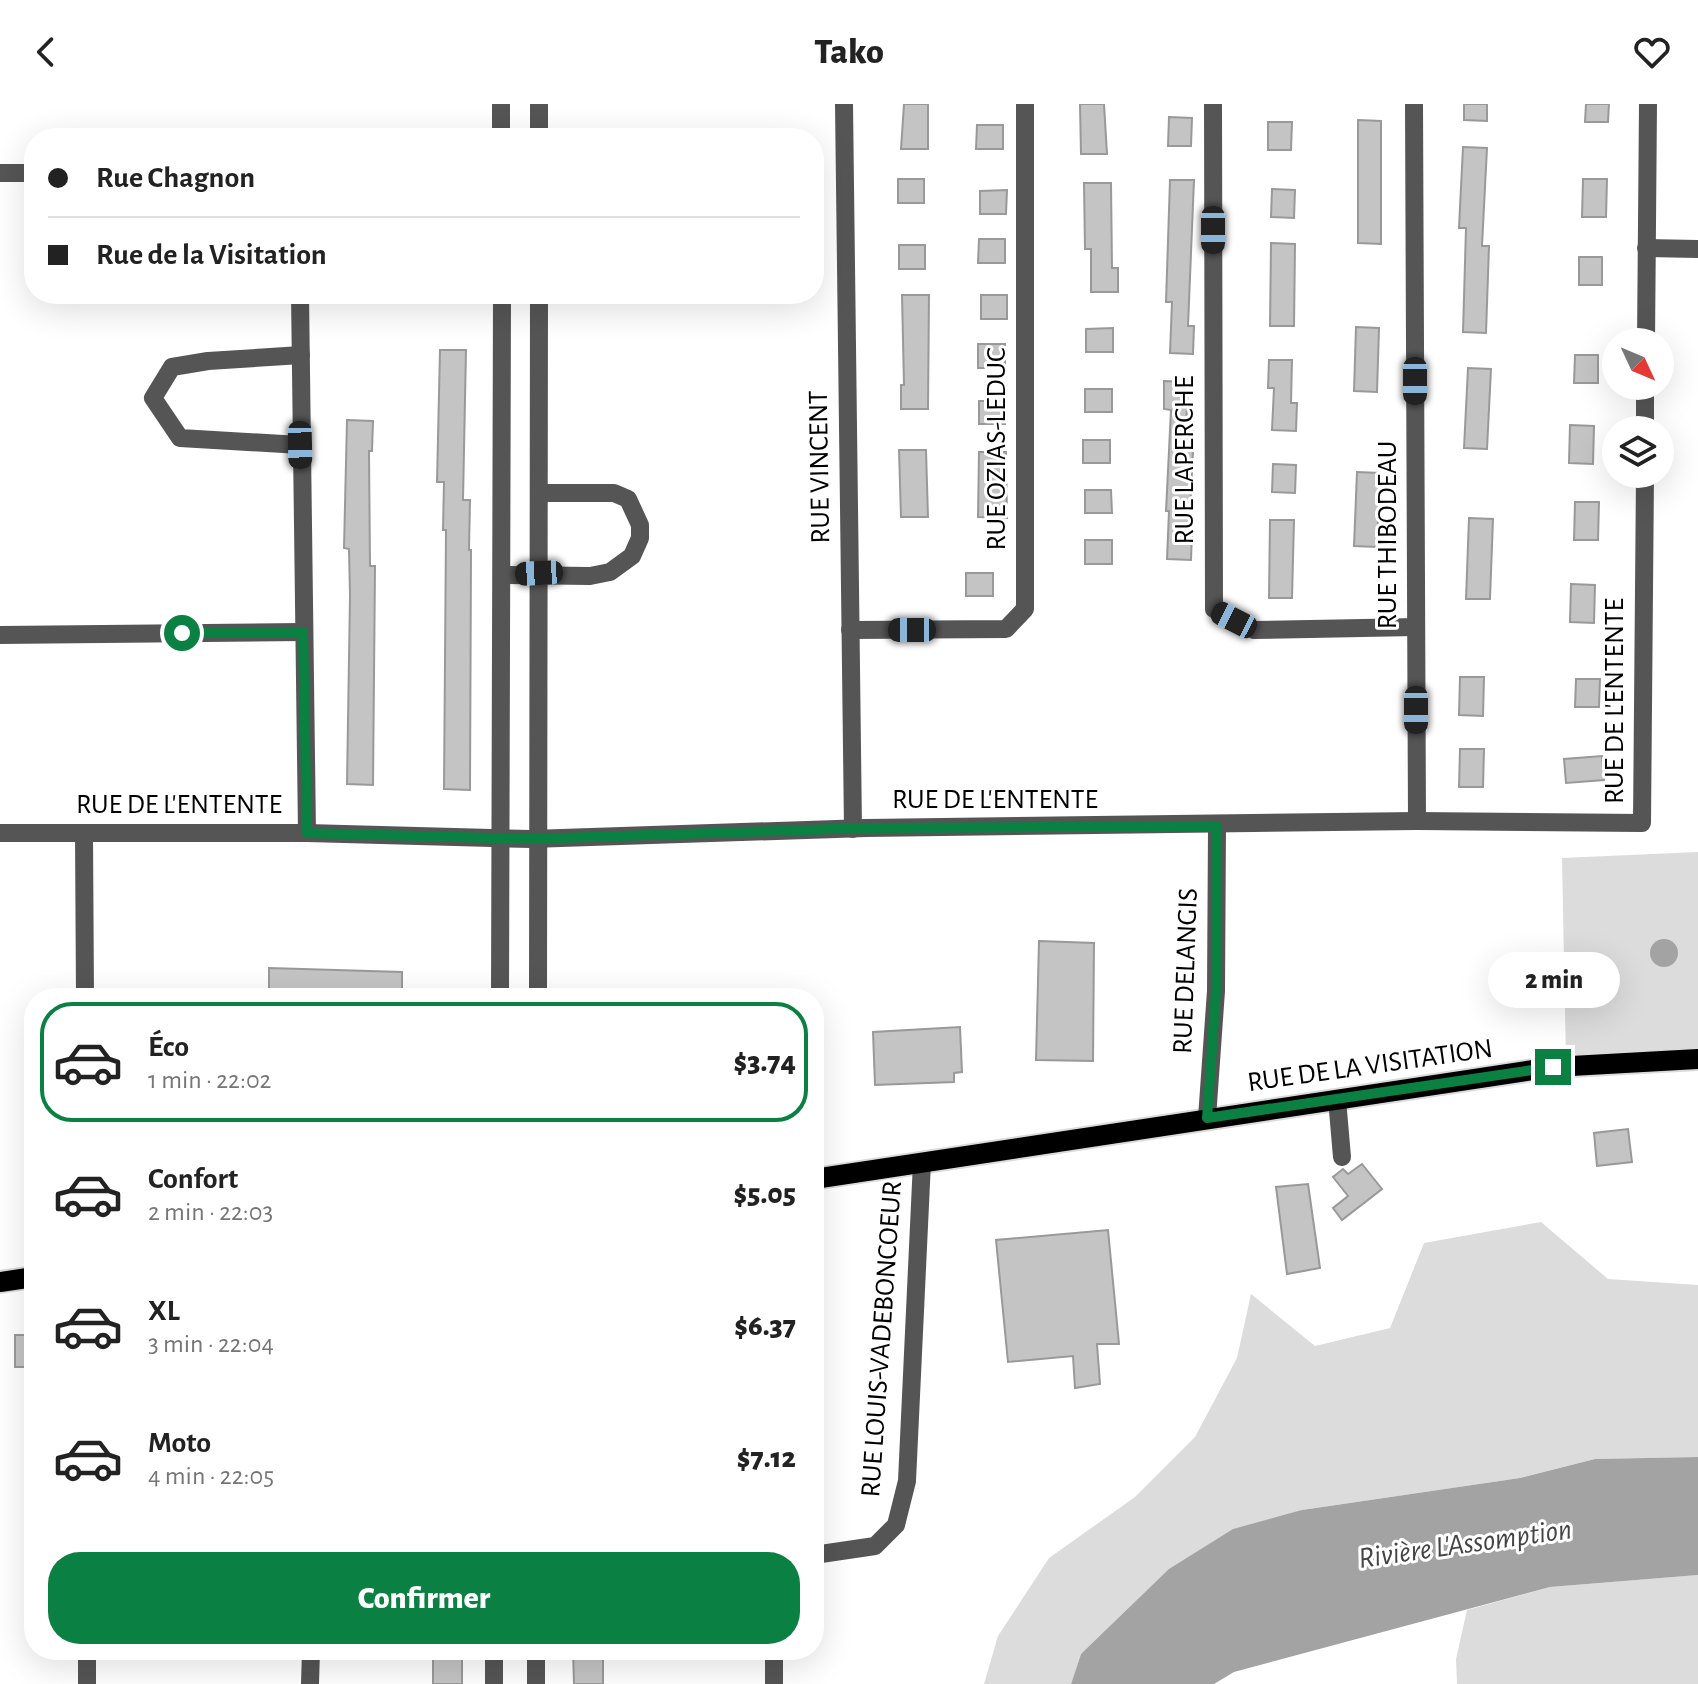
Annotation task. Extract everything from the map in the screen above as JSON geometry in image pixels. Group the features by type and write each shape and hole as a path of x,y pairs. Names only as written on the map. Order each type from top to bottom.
{"main road":[{"name":"RUE DE LA VISITATION","path":"824,1177 1553,1067 1698,1059"},
{"path":"0,1282 24,1278"}],"street":[{"path":"501,104 501,128"},
{"path":"539,104 539,128"},
{"name":"RUE VINCENT","path":"844,104 853,829"},
{"name":"RUE OZIAS-LEDUC","path":"850,630 1006,629 1025,609 1025,104"},
{"name":"RUE LAPERCHE","path":"1213,104 1214,609 1254,630 1416,627"},
{"name":"RUE THIBODEAU","path":"1414,104 1417,821"},
{"path":"1646,328 1648,104"},
{"path":"0,173 24,173"},
{"path":"1646,248 1698,249"},
{"path":"300,304 307,833"},
{"path":"500,988 502,304"},
{"path":"538,988 539,304"},
{"path":"300,445 180,438 153,398 172,367 208,361 301,355"},
{"name":"RUE DE L'ENTENTE","path":"0,833 307,833 539,839 853,829 1417,821 1642,823 1645,488"},
{"path":"502,575 539,573 590,576 610,572 632,556 640,538 640,525 628,499 614,493 539,493"},
{"path":"0,635 303,632"},
{"name":"RUE DELANGIS","path":"1207,1118 1216,991 1217,826"},
{"path":"84,834 85,988"},
{"path":"1337,1099 1342,1157"},
{"name":"RUE LOUIS-VADEBONCOEUR","path":"824,1554 875,1546 896,1525 907,1481 922,1162"},
{"path":"87,1660 87,1684"},
{"path":"310,1684 311,1660"},
{"path":"494,1660 494,1684"},
{"path":"536,1660 536,1684"},
{"path":"774,1660 774,1684"}],"shaded area":[{"path":"1698,852 1698,1056 1566,1062 1562,858"},
{"path":"1541,1222 1608,1279 1698,1285 1698,1457 1595,1459 1520,1478 1302,1510 1081,1654 1071,1684 984,1684 998,1636 1049,1558 1135,1497 1195,1437 1237,1358 1251,1294 1315,1346 1390,1328 1424,1243"},
{"path":"1698,1575 1698,1684 1457,1684 1456,1659 1467,1610 1550,1587"}],"water":[{"path":"1664,939 1674,943 1678,953 1674,963 1664,967 1654,963 1650,953 1654,943"},
{"name":"Rivière L'Assomption","path":"1698,1457 1698,1575 1550,1587 1234,1672 1214,1684 1071,1684 1081,1654 1169,1569 1233,1529 1302,1510 1520,1478 1595,1459"}],"building":[{"path":"904,104 928,104 928,149 901,149"},
{"path":"1080,104 1104,104 1107,154 1081,154"},
{"path":"1464,104 1487,104 1487,121 1464,120"},
{"path":"1586,104 1609,104 1608,122 1585,122"},
{"path":"1169,117 1192,118 1191,146 1168,146"},
{"path":"1358,120 1381,121 1381,244 1358,243"},
{"path":"1268,122 1292,122 1291,150 1268,150"},
{"path":"977,125 1003,125 1003,149 976,149"},
{"path":"1463,147 1487,148 1482,246 1489,246 1486,333 1463,332 1466,228 1459,228"},
{"path":"898,179 924,179 924,203 898,203"},
{"path":"1583,179 1607,179 1606,217 1582,217"},
{"path":"1170,180 1194,180 1188,326 1194,326 1193,354 1170,353 1172,302 1166,302"},
{"path":"1084,183 1111,183 1112,268 1118,268 1118,292 1091,292 1091,249 1085,249"},
{"path":"1272,189 1295,190 1294,218 1271,217"},
{"path":"1007,190 1006,214 980,214 980,191"},
{"path":"979,239 1005,239 1005,263 978,263"},
{"path":"1271,243 1295,244 1294,326 1270,326"},
{"path":"899,245 925,245 925,269 899,269"},
{"path":"1579,257 1602,257 1602,285 1579,285"},
{"path":"902,295 929,295 928,409 901,409 901,385 904,385"},
{"path":"981,295 1007,295 1007,319 981,319"},
{"path":"1356,327 1379,328 1377,392 1354,391"},
{"path":"1113,328 1113,352 1086,352 1086,329"},
{"path":"978,344 1005,344 1005,368 978,368"},
{"path":"440,350 466,350 463,500 470,500 470,790 444,789 446,530 443,530 444,482 437,482"},
{"path":"1575,355 1598,355 1598,383 1574,383"},
{"path":"1269,360 1292,360 1291,403 1297,403 1296,431 1272,430 1274,388 1268,388"},
{"path":"1468,368 1491,369 1487,449 1464,448"},
{"path":"1164,381 1188,382 1186,431 1194,431 1189,531 1192,532 1191,560 1167,559 1171,410 1164,409"},
{"path":"1085,389 1112,389 1112,412 1085,412"},
{"path":"979,401 1005,401 1005,424 979,424"},
{"path":"347,420 373,421 372,451 369,451 370,566 375,566 373,785 347,784 350,596 349,549 344,548"},
{"path":"1570,425 1594,426 1593,464 1569,463"},
{"path":"1083,440 1110,440 1110,463 1083,463"},
{"path":"899,450 926,450 928,517 901,517"},
{"path":"979,452 1006,452 1007,518 978,517"},
{"path":"1273,464 1296,465 1295,493 1272,492"},
{"path":"1357,472 1380,473 1377,547 1354,546"},
{"path":"1085,490 1111,490 1112,513 1085,513"},
{"path":"1575,502 1599,502 1598,540 1574,540"},
{"path":"1469,518 1493,519 1490,599 1466,599"},
{"path":"1270,520 1294,520 1292,598 1269,598"},
{"path":"1085,540 1112,540 1112,564 1085,564"},
{"path":"966,573 993,573 993,596 966,596"},
{"path":"1571,584 1595,585 1594,623 1570,622"},
{"path":"1460,677 1484,677 1483,716 1459,715"},
{"path":"1576,679 1600,679 1599,707 1575,707"},
{"path":"1460,749 1484,749 1483,787 1459,787"},
{"path":"1602,756 1604,780 1566,783 1564,759"},
{"path":"1039,941 1094,943 1093,1061 1036,1060"},
{"path":"269,968 402,972 402,988 269,988"},
{"path":"960,1027 962,1072 954,1073 954,1082 875,1085 873,1032"},
{"path":"1628,1129 1632,1162 1597,1166 1594,1133"},
{"path":"1362,1164 1382,1189 1342,1220 1333,1208 1348,1196 1333,1177 1343,1169 1348,1174"},
{"path":"1308,1184 1320,1268 1287,1274 1276,1187"},
{"path":"1108,1230 1119,1344 1097,1344 1100,1384 1075,1388 1073,1356 1008,1362 996,1240"},
{"path":"15,1335 24,1335 24,1367 15,1367"},
{"path":"433,1660 462,1660 462,1684 433,1684"},
{"path":"573,1660 603,1660 603,1684 574,1684"}],"route":[{"path":"182,633 303,632 307,833 531,839 866,828 1217,826 1216,991 1207,1118 1553,1067"}]}
